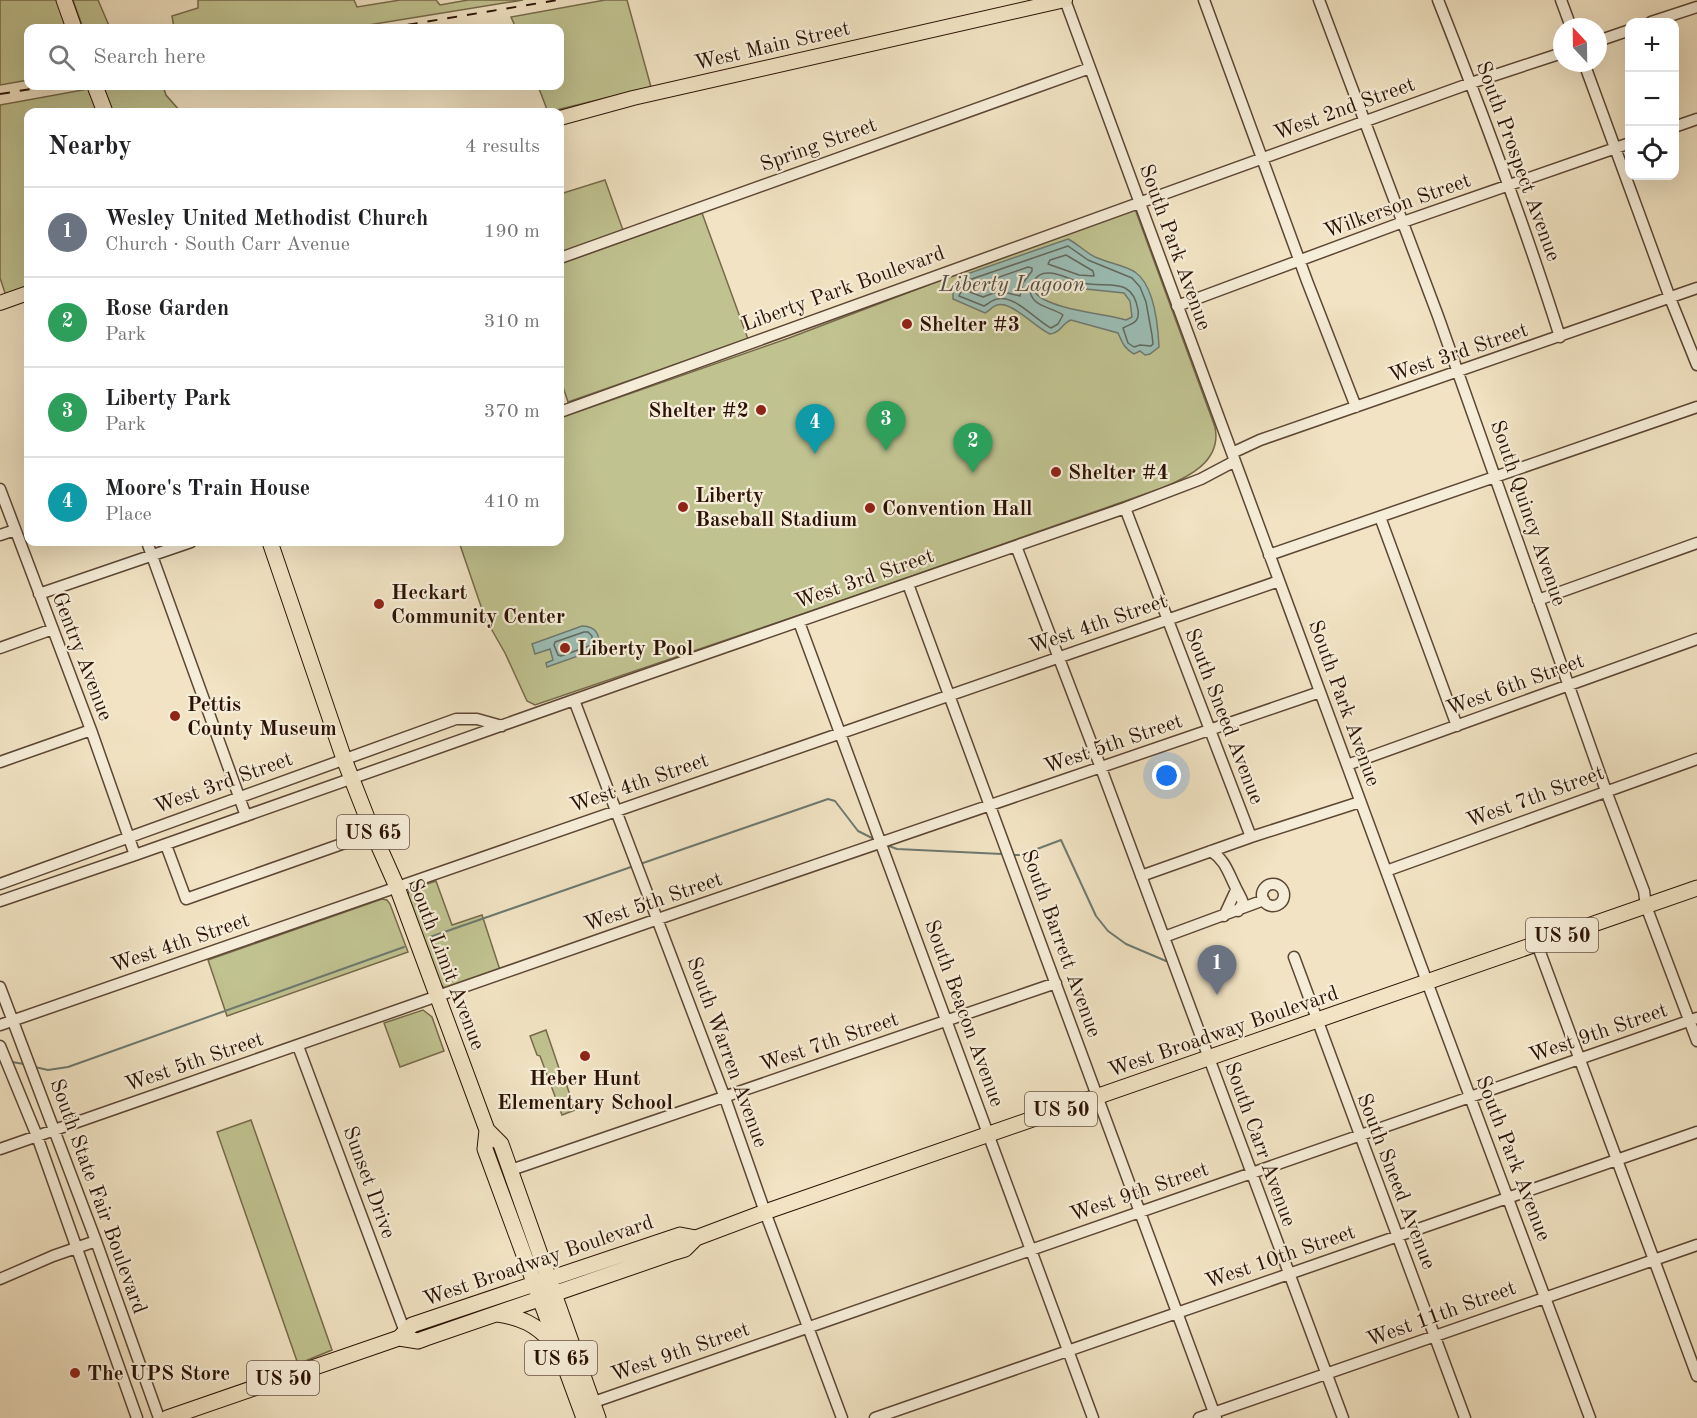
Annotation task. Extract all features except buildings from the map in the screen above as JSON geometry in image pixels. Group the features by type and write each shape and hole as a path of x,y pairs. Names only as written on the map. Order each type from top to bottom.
{"highway":[{"path":"64,0 73,24"},
{"path":"97,90 103,108"},
{"name":"South Limit Avenue","path":"271,546 344,759 373,834 397,887 487,1130 501,1144 598,1418"},
{"name":"West Broadway Boulevard","path":"402,1335 418,1341 685,1249 696,1238 765,1212 1697,888"},
{"name":"South Limit Avenue","path":"487,1130 485,1149 584,1418"},
{"name":"West Broadway Boulevard","path":"166,1418 402,1335 412,1325 533,1283 680,1235 696,1238"},
{"path":"495,1314 514,1317 535,1325 556,1346"}],"main road":[{"name":"West Main Street","path":"564,117 633,98 1065,0"},
{"path":"0,303 24,294"}],"street":[{"name":"South Park Avenue","path":"1065,0 1360,802 1590,1418"},
{"path":"1204,0 1299,260 1356,407"},
{"name":"South Quincy Avenue","path":"1319,0 1496,477 1606,791 1644,891 1646,906 1693,1019 1697,1041"},
{"name":"South Prospect Avenue","path":"1438,0 1471,83 1560,337"},
{"path":"1562,0 1568,18"},
{"path":"1663,18 1697,7"},
{"path":"1607,38 1625,31"},
{"name":"West 2nd Street","path":"1139,203 1471,83 1553,56"},
{"name":"Spring Street","path":"564,257 1090,68"},
{"path":"1587,72 1697,365"},
{"path":"1677,126 1697,119"},
{"name":"Wilkerson Street","path":"1177,306 1403,222 1625,144"},
{"name":"Liberty Park Boulevard","path":"564,411 1139,203"},
{"name":"West 3rd Street","path":"0,901 1125,508 1201,479 1260,440 1697,288"},
{"path":"1269,555 1697,407"},
{"name":"Gentry Avenue","path":"0,489 91,730 128,837"},
{"name":"South Sneed Avenue","path":"1125,508 1251,837"},
{"path":"1380,517 1457,726"},
{"path":"0,535 15,530"},
{"path":"1538,600 1697,543"},
{"path":"149,546 246,816"},
{"path":"39,594 179,546"},
{"name":"South Carr Avenue","path":"1016,546 1343,1418"},
{"name":"West 4th Street","path":"0,1026 1279,581"},
{"name":"South Barrett Avenue","path":"908,584 1215,1415"},
{"name":"South Beacon Avenue","path":"799,622 1093,1418"},
{"path":"0,648 52,629"},
{"name":"West 6th Street","path":"1347,765 1697,639"},
{"name":"West 5th Street","path":"0,1149 658,919 1320,692"},
{"name":"South Warren Avenue","path":"574,700 725,1098 842,1418"},
{"name":"West 3rd Street","path":"0,884 456,719 477,718 503,726"},
{"path":"0,762 91,730"},
{"name":"West 7th Street","path":"1386,871 1697,759"},
{"path":"1141,876 1230,844 1360,802"},
{"path":"166,844 186,899 373,834"},
{"path":"128,837 135,855"},
{"path":"1226,865 1230,844"},
{"path":"1211,851 1218,855 1226,865 1236,890 1241,894 1243,903 1238,911"},
{"path":"1224,916 1236,890"},
{"path":"1164,937 1264,900"},
{"path":"1537,944 1697,1376"},
{"name":"South Sneed Avenue","path":"1294,957 1465,1418"},
{"name":"West 7th Street","path":"511,1170 1056,983"},
{"name":"South State Fair Boulevard","path":"0,987 96,1241 159,1418"},
{"name":"West 9th Street","path":"594,1402 1693,1019"},
{"name":"South State Fair Boulevard","path":"0,1046 36,1136 137,1418"},
{"name":"Sunset Drive","path":"298,1046 402,1335"},
{"name":"West 10th Street","path":"875,1418 1697,1132"},
{"path":"0,1279 96,1241"},
{"name":"West 11th Street","path":"1199,1418 1215,1415 1697,1245"}],"green space":[{"path":"0,0 57,0 66,24 24,24 24,81 0,85"},
{"path":"73,0 98,0 108,24 82,24"},
{"path":"198,0 354,0 357,7 400,0 436,0 440,5 468,0 523,0 375,24 173,24 172,16 198,8"},
{"path":"605,0 627,0 651,87 564,108 546,108 540,90 564,90 564,24 514,24 511,17"},
{"path":"88,90 95,108 24,108 24,289 6,296 0,278 0,105"},
{"path":"105,90 164,90 177,108 111,108"},
{"path":"605,180 624,233 564,255 564,193"},
{"path":"1135,209 1215,427 1216,439 1208,458 1183,479 1162,488 535,705 527,701 505,653 485,618 460,546 564,546 564,417 789,338 928,285 946,274"},
{"path":"702,213 748,339 568,402 564,390 564,263"},
{"path":"436,881 452,925 482,915 500,970 449,988 444,988 439,982 408,896 409,890"},
{"path":"382,899 387,900 390,904 408,952 227,1016 208,960"},
{"path":"423,1010 432,1017 444,1051 400,1067 384,1023"},
{"path":"546,1030 575,1110 562,1115 530,1036"},
{"path":"251,1120 332,1350 298,1364 217,1132"}],"water":[{"name":"Liberty Lagoon","path":"1068,239 1095,257 1131,270 1142,278 1154,306 1159,347 1150,354 1145,355 1140,351 1134,354 1124,345 1118,333 1071,320 1057,332 1050,334 1003,305 994,306 985,313 953,299 953,292 961,276","holes":["1047,279 1076,288 1124,293 1130,301 1132,317 1126,320 1063,307 1041,298 1035,292 1038,284"]},
{"name":"Liberty Pool","path":"582,626 595,630 598,641 595,650 547,667 546,663 553,660 550,649 535,654 532,644"}],"waterway":[{"path":"643,863 828,799 835,801 858,831 874,839"},
{"path":"1015,855 1021,855 1061,840 1096,916 1108,931 1126,944 1166,961"},
{"path":"889,846 897,849 1002,854"},
{"path":"430,937 631,867"},
{"path":"35,1067 48,1070 68,1067 404,947"},
{"path":"12,1062 24,1064"}],"railway":[{"path":"412,24 558,0"},
{"path":"0,94 24,90"}],"place":[{"name":"Shelter #3","path":"907,324"},
{"name":"Shelter #2","path":"761,410"},
{"name":"Liberty Park","path":"886,451"},
{"name":"Moore's Train House","path":"815,454"},
{"name":"Shelter #4","path":"1056,472"},
{"name":"Rose Garden","path":"973,473"},
{"name":"Liberty Baseball Stadium","path":"683,507"},
{"name":"Convention Hall","path":"870,508"},
{"name":"Heckart Community Center","path":"379,604"},
{"name":"Liberty Pool","path":"565,648"},
{"name":"Pettis County Museum","path":"175,716"},
{"name":"Wesley United Methodist Church","path":"1217,995"},
{"name":"Heber Hunt Elementary School","path":"585,1056"},
{"name":"The UPS Store","path":"75,1373"}]}
